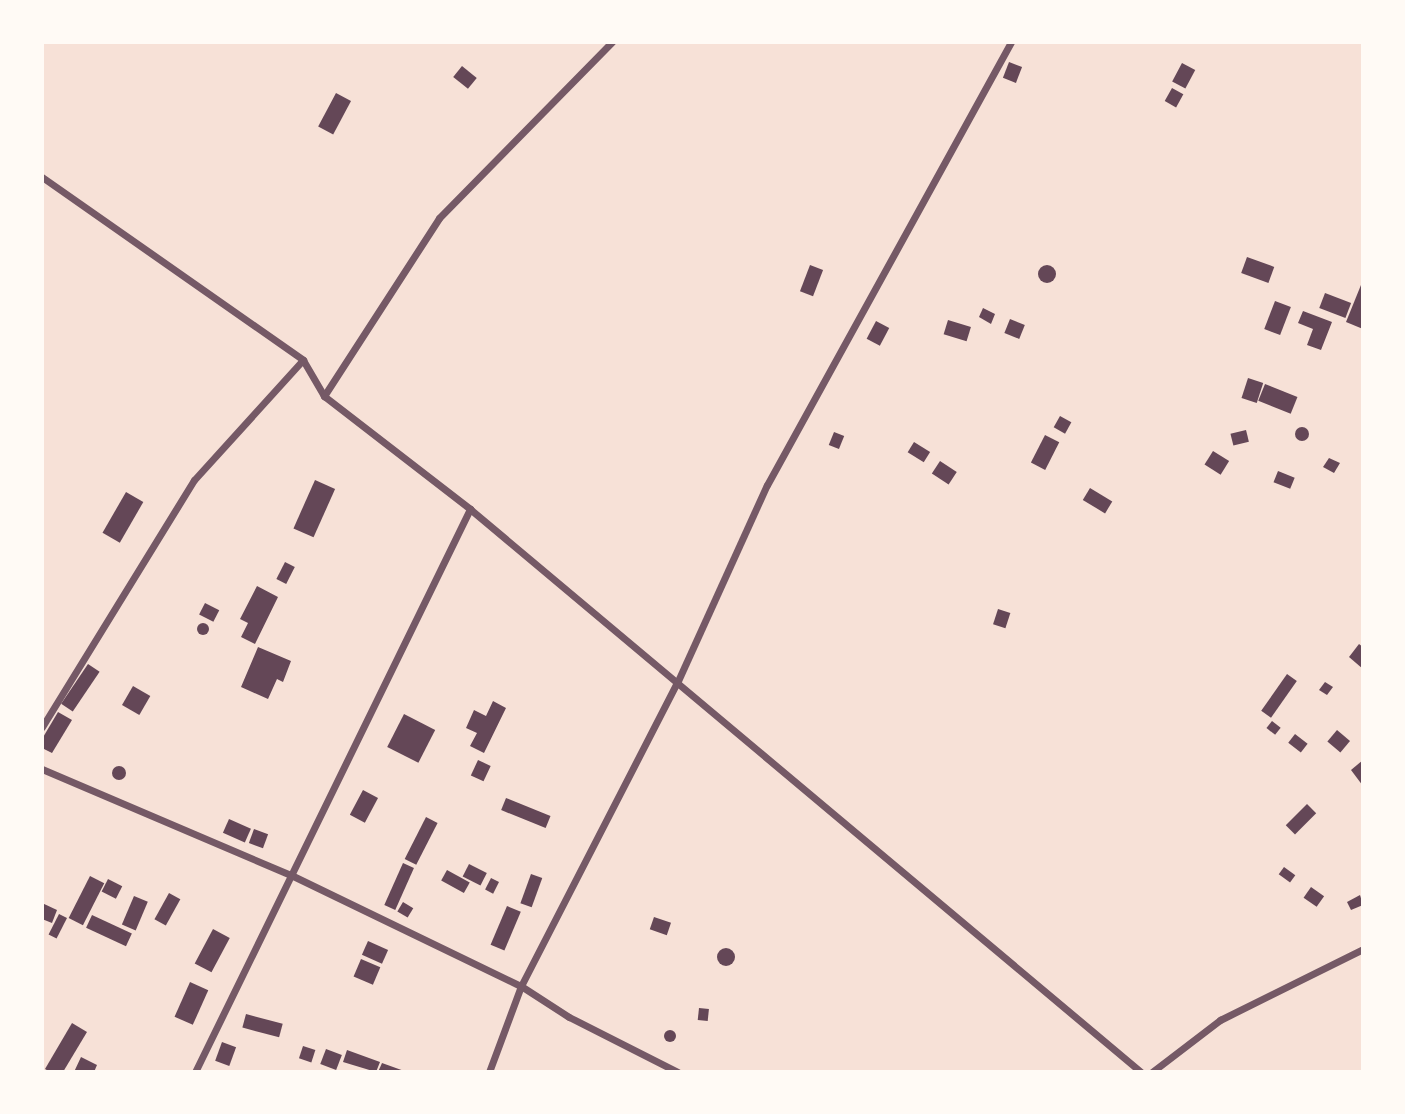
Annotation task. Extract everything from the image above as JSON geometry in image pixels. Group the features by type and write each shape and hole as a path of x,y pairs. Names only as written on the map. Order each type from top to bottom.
{"street":[{"path":"324,396 439,218 612,42"},
{"path":"489,1072 521,986 677,683 767,485 1011,42"},
{"path":"42,178 303,360 324,396 470,509 1141,1072"},
{"path":"42,727 194,480 303,360"},
{"path":"195,1072 470,509"},
{"path":"42,769 291,875 521,986 569,1017 678,1072"},
{"path":"1152,1072 1220,1020 1363,949"}],"building":[{"path":"1009,62 1022,67 1016,83 1003,78"},
{"path":"1182,63 1195,70 1185,89 1172,82"},
{"path":"462,66 477,78 468,89 453,77"},
{"path":"1172,88 1183,94 1176,107 1165,101"},
{"path":"336,93 351,101 333,135 318,127"},
{"path":"1247,257 1274,267 1268,283 1241,273"},
{"path":"810,265 823,270 813,296 800,291"},
{"path":"1043,265 1051,265 1056,274 1054,281 1043,283 1038,278 1038,270"},
{"path":"1363,280 1363,329 1346,322"},
{"path":"1325,293 1351,303 1345,318 1319,308"},
{"path":"1275,301 1291,307 1280,335 1264,329"},
{"path":"983,308 995,314 991,324 979,317"},
{"path":"1303,311 1332,322 1321,350 1307,345 1313,329 1298,323"},
{"path":"1010,319 1025,325 1019,339 1004,333"},
{"path":"948,320 971,327 967,341 944,334"},
{"path":"876,321 889,328 880,346 867,339"},
{"path":"1248,378 1263,383 1257,403 1242,398"},
{"path":"1265,384 1297,397 1291,414 1258,401"},
{"path":"1060,416 1071,422 1065,434 1054,427"},
{"path":"1302,427 1307,429 1307,439 1302,441 1297,439 1295,434 1297,429"},
{"path":"1246,430 1249,442 1233,446 1230,434"},
{"path":"834,432 844,436 839,449 829,445"},
{"path":"1045,435 1059,442 1045,470 1031,463"},
{"path":"914,442 930,452 924,462 908,452"},
{"path":"1213,451 1229,461 1221,475 1205,465"},
{"path":"1329,458 1340,463 1334,473 1323,467"},
{"path":"940,461 957,472 949,484 932,474"},
{"path":"1278,471 1295,478 1290,489 1274,482"},
{"path":"315,480 335,489 314,537 293,528"},
{"path":"1090,488 1112,501 1105,513 1083,500"},
{"path":"126,492 143,502 120,543 103,533"},
{"path":"285,562 295,567 286,584 276,579"},
{"path":"257,586 278,597 255,644 241,637 248,623 240,619"},
{"path":"205,603 219,610 213,622 199,615"},
{"path":"998,609 1010,613 1005,628 993,624"},
{"path":"198,624 208,624 208,634 198,634"},
{"path":"1359,644 1363,647 1363,669 1349,657"},
{"path":"258,647 291,661 283,682 277,679 268,699 241,687"},
{"path":"88,664 100,672 73,712 61,704"},
{"path":"1287,674 1297,681 1271,718 1261,711"},
{"path":"1325,682 1333,687 1327,695 1319,690"},
{"path":"133,686 150,696 139,715 122,705"},
{"path":"493,701 506,708 484,753 470,746 477,733 466,728 474,710 486,716"},
{"path":"58,712 72,720 52,753 42,748 42,739"},
{"path":"404,714 435,730 418,763 387,747"},
{"path":"1272,721 1281,728 1275,735 1266,728"},
{"path":"1337,730 1350,741 1340,752 1327,741"},
{"path":"1295,734 1308,744 1301,753 1288,743"},
{"path":"478,760 491,766 484,781 471,775"},
{"path":"1363,760 1363,786 1351,770"},
{"path":"116,766 122,766 126,773 122,780 116,780 112,776 112,770"},
{"path":"363,790 378,798 365,823 350,815"},
{"path":"506,798 551,816 546,828 501,810"},
{"path":"1307,804 1316,813 1295,834 1286,825"},
{"path":"426,817 438,823 416,865 405,859"},
{"path":"229,819 251,829 245,842 223,833"},
{"path":"254,829 268,834 263,848 249,843"},
{"path":"403,863 414,868 395,910 384,905"},
{"path":"469,864 487,873 480,886 463,876"},
{"path":"1284,867 1295,875 1290,883 1279,874"},
{"path":"447,870 470,883 464,893 441,880"},
{"path":"531,874 542,878 532,907 520,903"},
{"path":"90,876 104,883 83,925 69,918"},
{"path":"491,878 499,882 493,894 485,890"},
{"path":"108,879 122,886 116,899 102,891"},
{"path":"1311,887 1324,896 1317,907 1304,898"},
{"path":"169,893 180,899 166,926 154,919"},
{"path":"1360,895 1363,905 1351,910 1347,902"},
{"path":"134,896 148,902 136,930 122,925"},
{"path":"403,902 413,908 408,918 397,911"},
{"path":"42,903 57,910 52,923 42,919"},
{"path":"507,906 521,912 504,951 491,945"},
{"path":"59,914 67,918 57,939 49,934"},
{"path":"92,915 132,934 126,946 86,928"},
{"path":"654,917 671,923 667,935 650,929"},
{"path":"213,929 230,938 211,972 195,963"},
{"path":"368,941 388,950 382,964 362,955"},
{"path":"726,948 732,951 735,957 732,963 726,966 720,963 717,957 720,951"},
{"path":"361,959 380,967 373,985 354,976"},
{"path":"190,982 208,990 193,1025 175,1017"},
{"path":"699,1008 709,1009 708,1021 698,1020"},
{"path":"246,1014 283,1024 279,1037 242,1028"},
{"path":"72,1023 87,1032 63,1072 50,1072 45,1069"},
{"path":"670,1030 676,1036 670,1042 664,1036"},
{"path":"222,1042 236,1047 229,1066 215,1061"},
{"path":"303,1046 315,1050 311,1062 299,1058"},
{"path":"326,1049 342,1055 336,1070 320,1064"},
{"path":"347,1050 380,1062 376,1072 343,1062"},
{"path":"81,1057 97,1065 94,1072 74,1072"},
{"path":"382,1063 407,1072 378,1072"}]}
